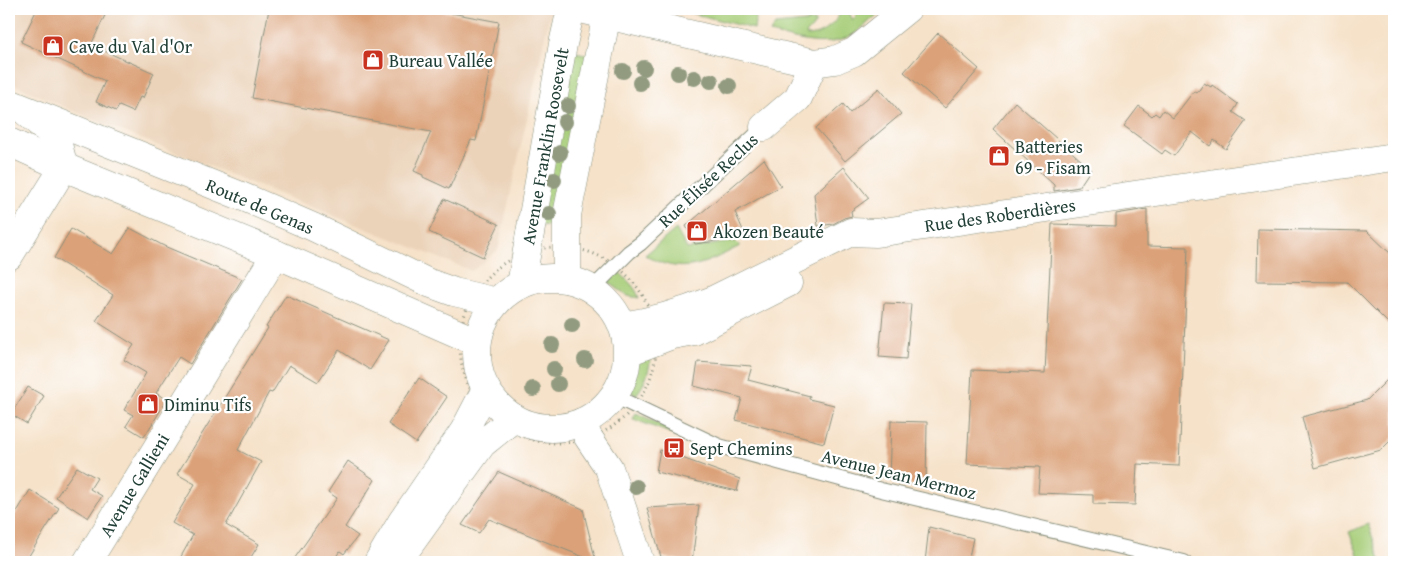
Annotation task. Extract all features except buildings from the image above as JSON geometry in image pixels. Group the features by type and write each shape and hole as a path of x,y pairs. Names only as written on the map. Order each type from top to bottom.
{"main road":[{"name":"Avenue Franklin Roosevelt","path":"521,285 570,9"},
{"path":"599,11 814,63 835,60 854,52 907,9"},
{"name":"Avenue Franklin Roosevelt","path":"568,279 567,215 599,11"},
{"name":"Rue Élisée Reclus","path":"764,127 798,98 814,63"},
{"name":"Route de Genas","path":"16,106 56,138 64,167"},
{"name":"Route de Genas","path":"16,106 241,196 312,227 429,283 454,292 497,302"},
{"path":"9,142 64,167 276,254 468,338 478,366 483,396 464,431 401,523 378,562"},
{"name":"Rue des Roberdières","path":"625,339 655,330 690,310 851,232 876,233 1394,157"},
{"path":"9,256 64,167"},
{"name":"Avenue Gallieni","path":"87,562 276,254"},
{"path":"468,338 497,302 508,292 521,285 544,279 568,279 592,290 612,307 625,339 624,401 600,411 585,430"},
{"path":"483,396 499,407 508,422"},
{"path":"397,562 482,444 508,422 549,428 566,427 585,430 609,468 640,562"}],"lane":[{"name":"Rue Élisée Reclus","path":"592,290 629,252 641,243 764,127"},
{"name":"Avenue Jean Mermoz","path":"624,401 718,446 881,490 1184,562"}],"path":[{"path":"566,247 617,265 631,278 646,298 655,330 658,352 651,382 624,401 622,419 601,433 585,430 571,442 542,441 514,433 508,422 490,414 483,396 472,393 458,358 468,338 471,295 482,282 525,254 566,247"}],"shaded area":[{"path":"9,9 551,9 498,250 472,271 89,118 9,82"}],"green space":[{"path":"679,9 757,9 754,29"},
{"path":"842,9 847,9 853,20 856,16 856,9 884,9 857,32 847,38 836,41 825,43 803,41 770,33 775,25 815,21 815,24 806,34 807,36 818,34 833,24"},
{"path":"569,51 591,55 556,226 538,225"},
{"path":"676,229 687,249 735,241 740,246 716,258 693,266 671,265 658,262 645,255"},
{"path":"618,271 633,287 639,298 628,296 608,282"},
{"path":"651,354 647,376 636,395 627,390 626,383 639,358"},
{"path":"636,413 705,445 633,419"},
{"path":"1368,524 1381,562 1361,562 1349,532"}],"place":[{"name":"Cave du Val d'Or","path":"53,46"},
{"name":"Bureau Vallée","path":"373,60"},
{"name":"Batteries 69 - Fisam","path":"999,156"},
{"name":"Akozen Beauté","path":"697,231"},
{"name":"Diminu Tifs","path":"148,404"},
{"name":"Sept Chemins","path":"674,448"}]}
